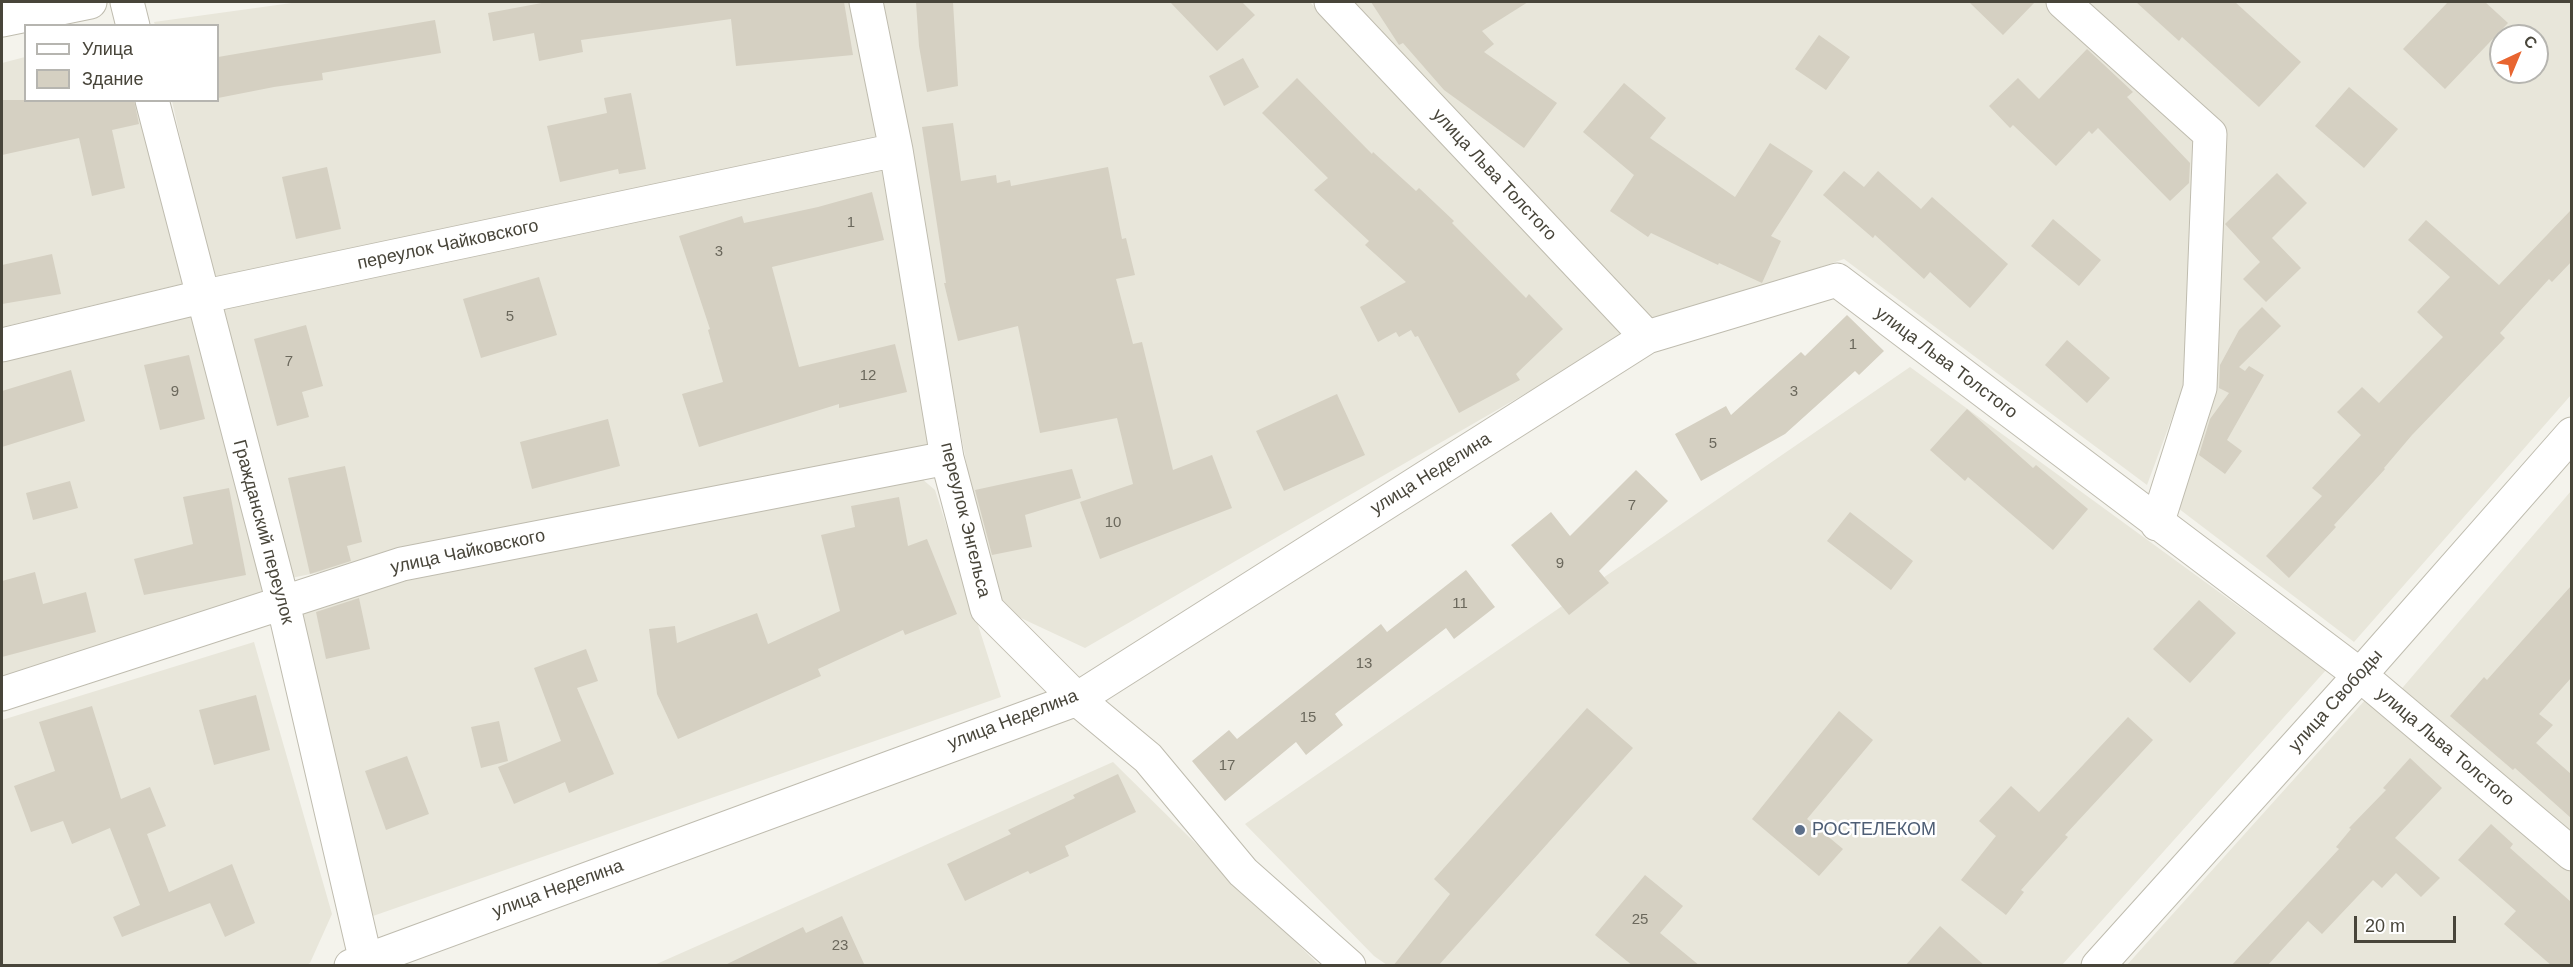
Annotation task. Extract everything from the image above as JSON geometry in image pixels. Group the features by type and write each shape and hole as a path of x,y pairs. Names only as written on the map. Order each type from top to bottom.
{"street":[{"path":"2,20 90,2"},
{"path":"127,2 132,24"},
{"name":"переулок Энгельса","path":"866,2 896,150 947,458 987,609 1077,699 1148,758 1243,872 1349,966"},
{"name":"улица Льва Толстого","path":"1331,2 1647,337 1837,280 2157,524 2360,675 2571,854"},
{"path":"2063,2 2210,134 2200,388 2157,524"},
{"name":"Гражданский переулок","path":"152,102 201,297 282,603 361,964"},
{"name":"переулок Чайковского","path":"2,345 201,297 896,150"},
{"name":"улица Неделина","path":"361,964 1077,699 1647,337"},
{"name":"улица Свободы","path":"2098,966 2360,675 2571,434"},
{"name":"улица Чайковского","path":"2,694 402,564 947,458"}],"shaded area":[{"path":"299,2 859,2 884,142 212,280 172,102 219,102 219,24 155,24 154,22"},
{"path":"880,2 1310,2 1625,336 1085,648 993,605"},
{"path":"1347,2 2059,2 2205,134 2193,361 2147,485 1844,259 1657,323"},
{"path":"2079,2 2571,2 2571,395 2354,642 2170,502 2215,130"},
{"path":"24,57 24,102 144,102 190,282 2,327 2,63"},
{"path":"886,166 932,449 291,578 223,308"},
{"path":"195,310 264,596 2,678 2,357"},
{"path":"1910,367 2326,670 2062,965 1387,965 1374,956 1245,824"},
{"path":"914,472 935,490 1001,697 373,916 292,605 408,569"},
{"path":"2571,491 2571,838 2398,693"},
{"path":"254,642 332,914 310,963 305,966 2,966 2,720"},
{"path":"2366,699 2571,868 2571,965 2126,966"},
{"path":"1113,762 1319,965 652,966"}],"building":[{"path":"547,2 844,2 853,55 736,66 731,19 581,40 583,52 539,61 534,33 493,41 488,13"},
{"path":"916,2 953,2 958,86 927,92 919,46"},
{"path":"1170,2 1242,2 1255,15 1217,51"},
{"path":"1371,2 1528,2 1482,31 1494,44 1484,52 1557,103 1524,148 1444,90 1403,43 1399,45"},
{"path":"1969,2 2035,2 2003,35"},
{"path":"2136,2 2235,2 2301,62 2259,107 2182,37 2179,41"},
{"path":"2448,2 2485,2 2508,23 2489,24 2489,43 2445,89 2403,49"},
{"path":"435,20 441,53 322,73 323,80 219,98 219,57"},
{"path":"1819,35 1850,57 1826,90 1795,69"},
{"path":"2087,49 2133,92 2127,97 2190,163 2189,183 2170,201 2098,128 2092,134 2089,131 2056,166 2013,125 2010,128 1989,106 2018,78 2039,99"},
{"path":"1243,58 1259,87 1224,106 1209,76"},
{"path":"1297,78 1372,154 1373,152 1416,191 1419,188 1454,221 1452,223 1526,298 1529,294 1563,329 1516,374 1520,380 1459,413 1418,336 1415,337 1411,330 1399,337 1396,332 1378,342 1360,307 1406,282 1365,245 1369,241 1314,190 1328,178 1262,113"},
{"path":"1624,83 1666,118 1650,138 1735,197 1770,143 1813,171 1771,236 1781,241 1762,283 1651,233 1648,237 1610,211 1634,175 1583,132"},
{"path":"2349,87 2398,129 2364,168 2315,126"},
{"path":"631,93 646,169 619,174 618,169 560,182 547,126 607,113 604,98"},
{"path":"2,100 134,102 139,124 112,130 125,188 92,196 79,138 2,155"},
{"path":"953,123 961,181 996,175 997,183 1010,180 1011,186 1108,167 1122,239 1126,238 1135,275 1116,279 1133,344 1142,342 1173,470 1212,455 1232,508 1100,559 1080,502 1133,484 1117,418 1040,433 1018,326 958,341 944,283 946,283 922,127"},
{"path":"327,167 341,229 296,239 282,177"},
{"path":"1844,171 1864,187 1878,171 1921,209 1932,197 2008,264 1970,308 1930,272 1924,279 1875,235 1873,238 1823,195"},
{"path":"2277,173 2307,203 2272,238 2301,268 2266,302 2243,279 2260,262 2225,224"},
{"path":"872,192 884,240 772,267 799,367 895,344 907,392 839,408 839,404 699,447 682,394 723,382 708,330 710,329 679,236 742,216 744,223 818,207"},
{"path":"2571,210 2571,262 2552,282 2549,279 2500,333 2505,338 2412,435 2385,469 2334,525 2336,527 2289,578 2266,556 2322,496 2312,488 2361,435 2337,412 2362,387 2379,403 2443,337 2417,312 2450,277 2408,240 2426,220 2499,285"},
{"path":"2053,219 2101,260 2079,286 2031,246"},
{"path":"52,254 61,294 2,304 2,265"},
{"path":"539,277 557,335 481,358 463,299"},
{"path":"2262,307 2281,326 2239,367 2245,371 2249,366 2264,375 2227,440 2242,451 2225,474 2199,455 2210,419 2229,393 2219,388 2220,365 2239,330"},
{"path":"1847,315 1884,351 1859,375 1855,371 1785,434 1701,481 1675,434 1726,406 1731,415 1801,352 1805,356"},
{"path":"306,325 323,386 302,392 309,417 277,426 254,339"},
{"path":"2067,340 2110,378 2087,403 2045,365"},
{"path":"189,355 205,419 160,430 144,365"},
{"path":"71,370 85,421 2,447 2,391"},
{"path":"1337,394 1365,455 1284,491 1256,431"},
{"path":"1967,409 2033,468 2036,465 2088,509 2053,550 1968,477 1965,481 1930,450"},
{"path":"608,419 620,466 532,489 520,442"},
{"path":"345,466 362,542 347,546 351,561 310,574 288,478"},
{"path":"1072,469 1081,498 1025,515 1032,547 992,555 975,490"},
{"path":"1636,470 1668,501 1599,571 1609,583 1569,615 1511,545 1551,512 1570,536"},
{"path":"70,481 78,508 33,520 26,493"},
{"path":"229,488 246,575 144,595 134,559 193,544 183,497"},
{"path":"899,497 908,546 927,539 957,614 905,635 903,630 818,669 821,676 678,739 657,694 649,629 675,626 677,643 757,613 768,644 840,611 821,535 855,527 851,506"},
{"path":"1850,512 1913,561 1891,590 1827,541"},
{"path":"1466,570 1495,607 1454,639 1446,628 1335,714 1343,725 1306,755 1296,742 1225,801 1192,761 1229,730 1237,739 1381,624 1387,632"},
{"path":"35,572 43,604 86,592 96,632 2,657 2,581"},
{"path":"2571,586 2571,678 2539,714 2553,725 2536,743 2571,774 2571,818 2515,768 2513,770 2450,716 2484,677 2487,680"},
{"path":"359,598 370,649 326,659 316,612"},
{"path":"2199,600 2236,633 2190,683 2153,649"},
{"path":"586,649 598,681 577,688 614,774 569,793 565,782 514,804 498,767 561,741 534,668"},
{"path":"256,695 270,750 214,765 199,710"},
{"path":"92,706 121,799 150,787 166,826 147,834 169,892 232,864 255,923 225,937 210,903 122,937 113,917 140,905 110,828 72,844 63,821 31,832 14,786 55,771 39,722"},
{"path":"1587,708 1633,748 1438,966 1393,966 1450,894 1434,879"},
{"path":"1839,711 1873,740 1807,819 1843,849 1819,876 1752,819"},
{"path":"2128,717 2153,740 2065,835 2068,837 2021,890 2024,892 2006,915 1961,880 1996,836 1979,821 2011,786 2039,812"},
{"path":"499,721 508,761 481,768 471,727"},
{"path":"407,756 429,814 386,830 365,771"},
{"path":"2410,758 2442,788 2395,838 2440,878 2421,897 2396,873 2382,888 2373,880 2322,934 2308,921 2267,966 2231,966 2339,849 2336,847 2351,829 2349,828 2386,790 2383,788"},
{"path":"1118,774 1136,812 1065,846 1069,856 1030,874 1028,871 965,901 947,864 1011,834 1008,830 1075,798 1073,795"},
{"path":"2491,824 2513,844 2510,848 2571,902 2571,966 2552,966 2504,924 2516,911 2458,860"},
{"path":"1645,875 1683,906 1660,933 1700,966 1633,966 1595,935"},
{"path":"842,916 865,966 723,966 803,927 806,933"},
{"path":"1940,926 1985,966 1905,966"}],"place":[{"name":"РОСТЕЛЕКОМ","path":"1800,830"}]}
